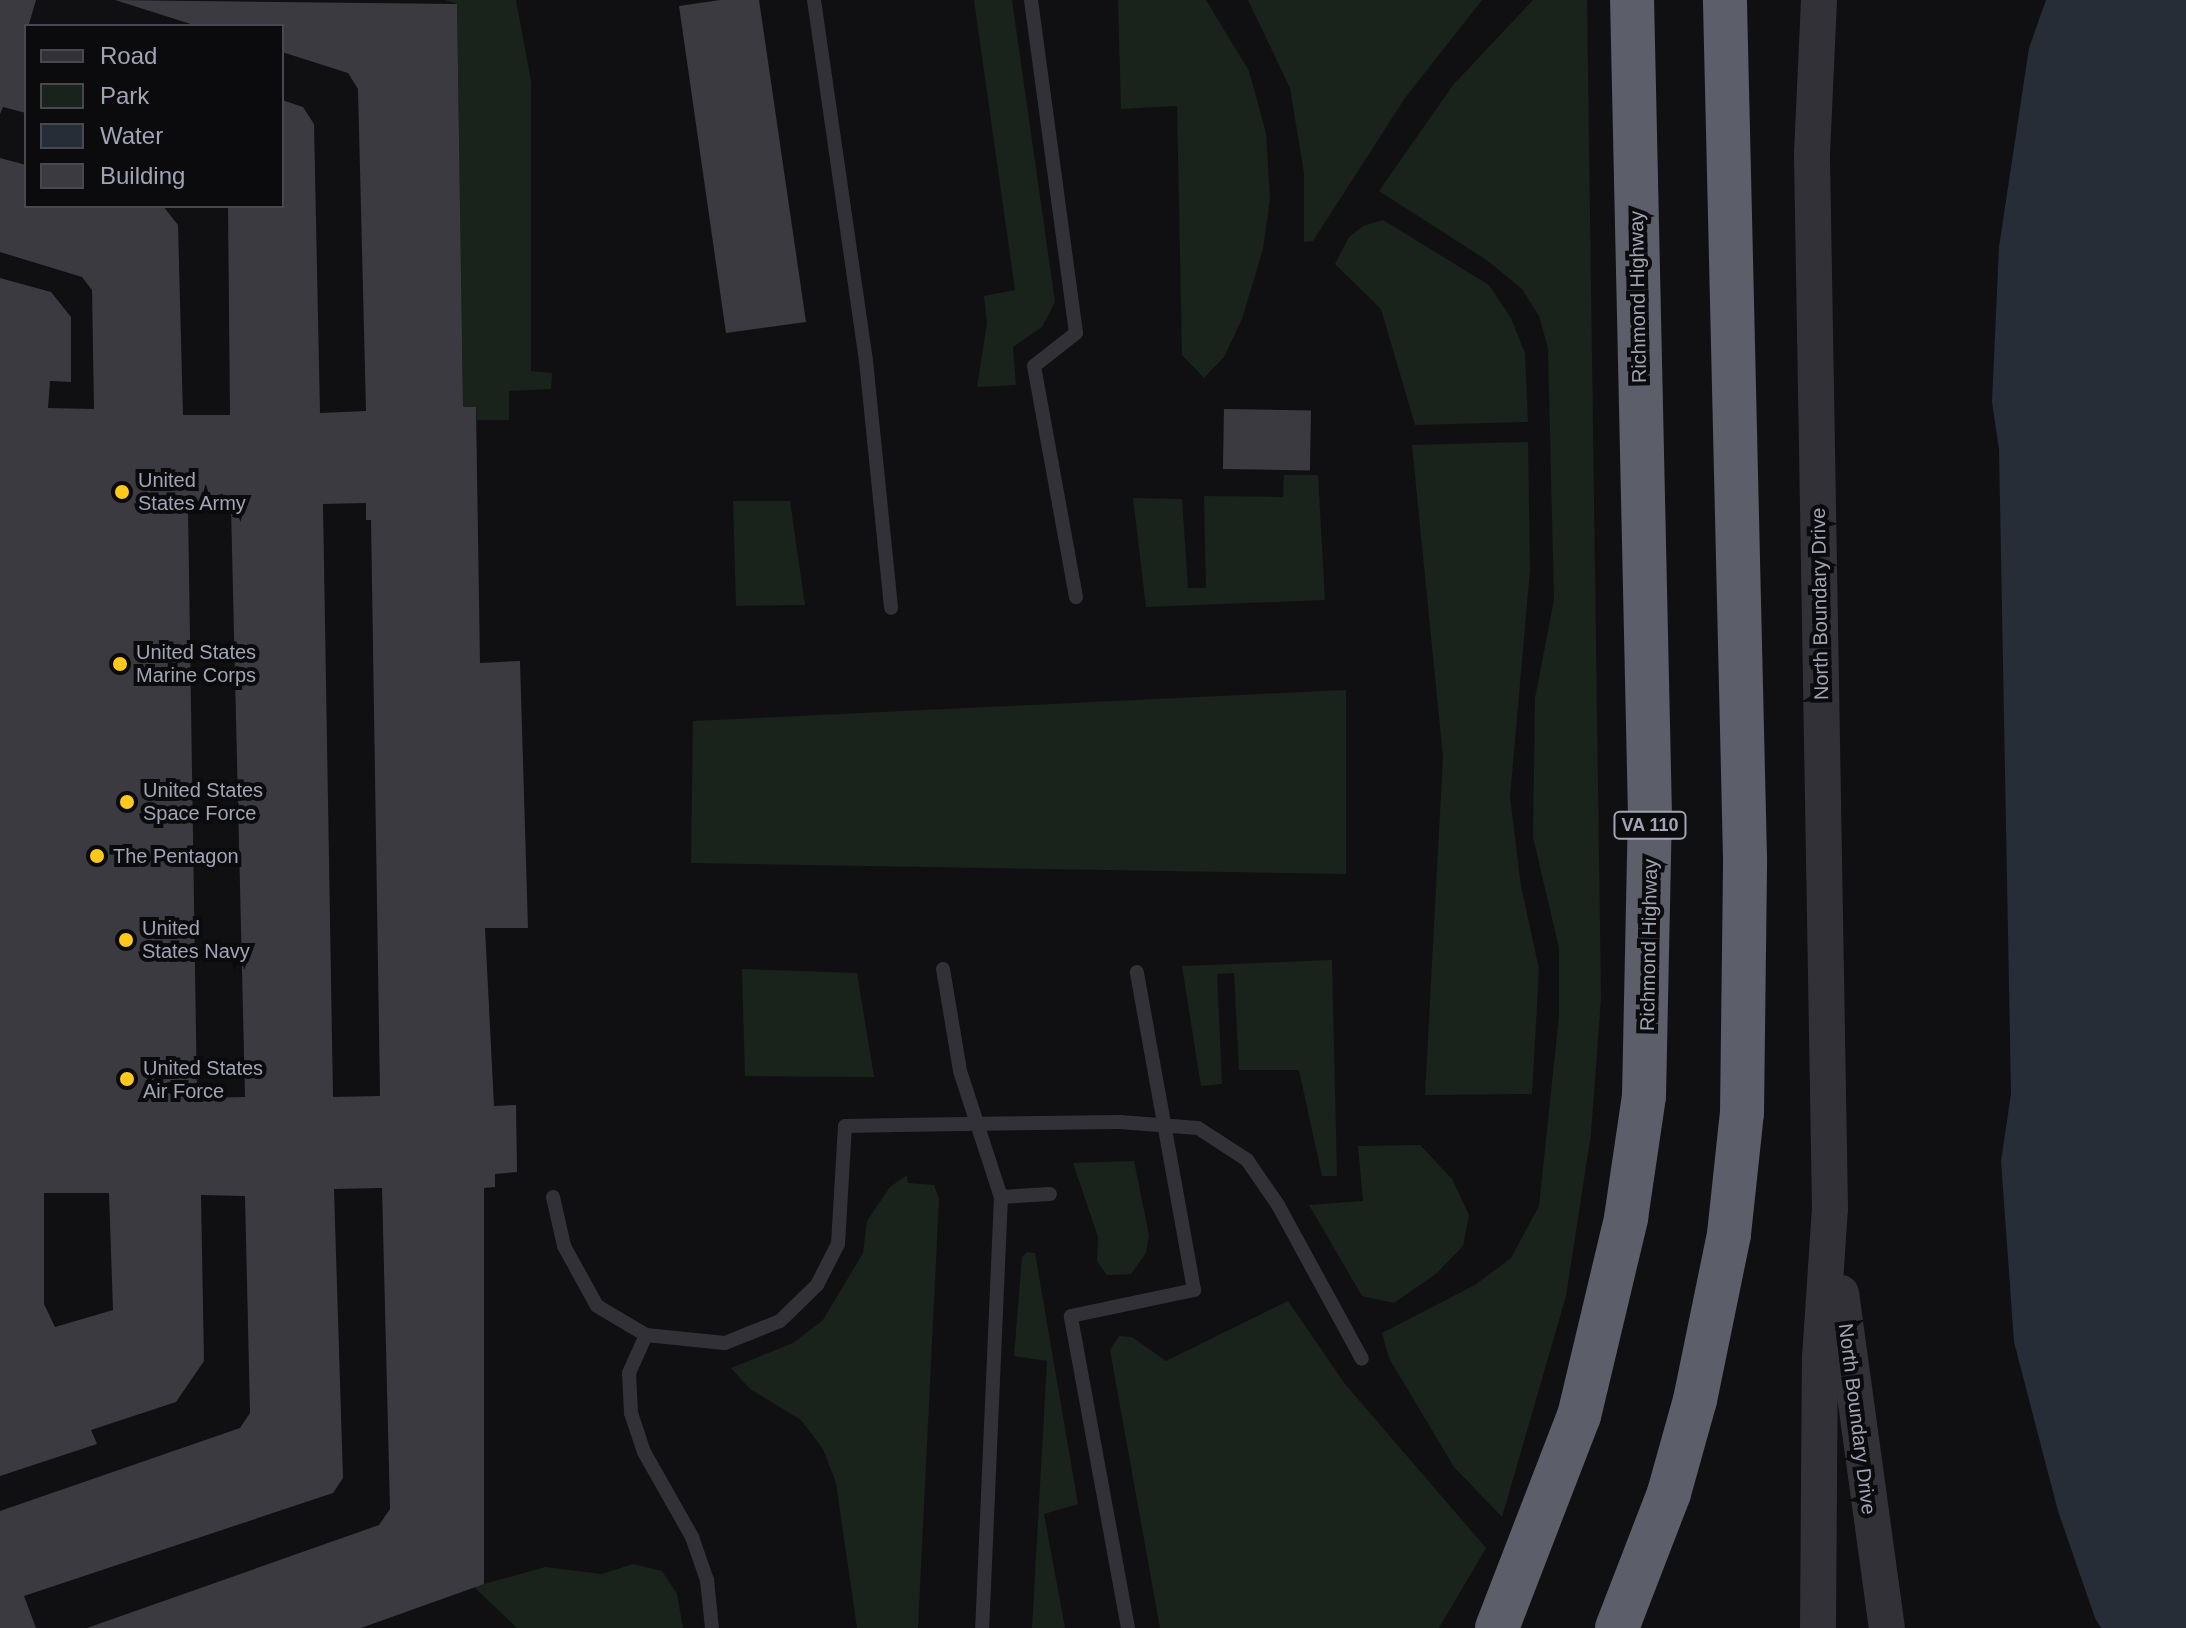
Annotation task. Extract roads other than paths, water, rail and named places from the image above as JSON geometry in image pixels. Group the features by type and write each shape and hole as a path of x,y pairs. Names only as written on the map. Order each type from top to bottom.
{"highway":[{"name":"Richmond Highway","path":"1497,1628 1579,1416 1626,1218 1644,1096 1650,816 1632,0"},
{"path":"1617,1628 1669,1493 1695,1400 1727,1249 1742,1113 1745,858 1725,0"}],"street":[{"name":"North Boundary Drive","path":"1818,1628 1820,1358 1830,1209 1812,154 1819,0"},
{"name":"North Boundary Drive","path":"1830,1209 1887,1628"}],"lane":[{"path":"814,0 866,361 891,608"},
{"path":"1031,0 1076,333 1034,366 1076,597"},
{"path":"943,969 960,1071 1001,1197 982,1628"},
{"path":"1128,1628 1071,1316 1194,1290 1137,972"},
{"path":"553,1197 564,1246 597,1306 646,1335 725,1343 780,1321 817,1285 838,1244 845,1126 1120,1122 1198,1128 1247,1160 1278,1205 1362,1359"},
{"path":"1001,1197 1050,1194"},
{"path":"646,1335 629,1373 631,1413 644,1452 692,1537 707,1580 712,1628"}],"water":[{"path":"2046,0 2186,0 2186,1628 2101,1628 2058,1511 2014,1342 2001,1161 2011,1094 1999,449 1992,402 1999,247 2029,48"}],"place":[{"name":"United States Army","path":"122,492"},
{"name":"United States Marine Corps","path":"120,664"},
{"name":"United States Space Force","path":"127,802"},
{"name":"The Pentagon","path":"97,856"},
{"name":"United States Navy","path":"126,940"},
{"name":"United States Air Force","path":"127,1079"}]}
